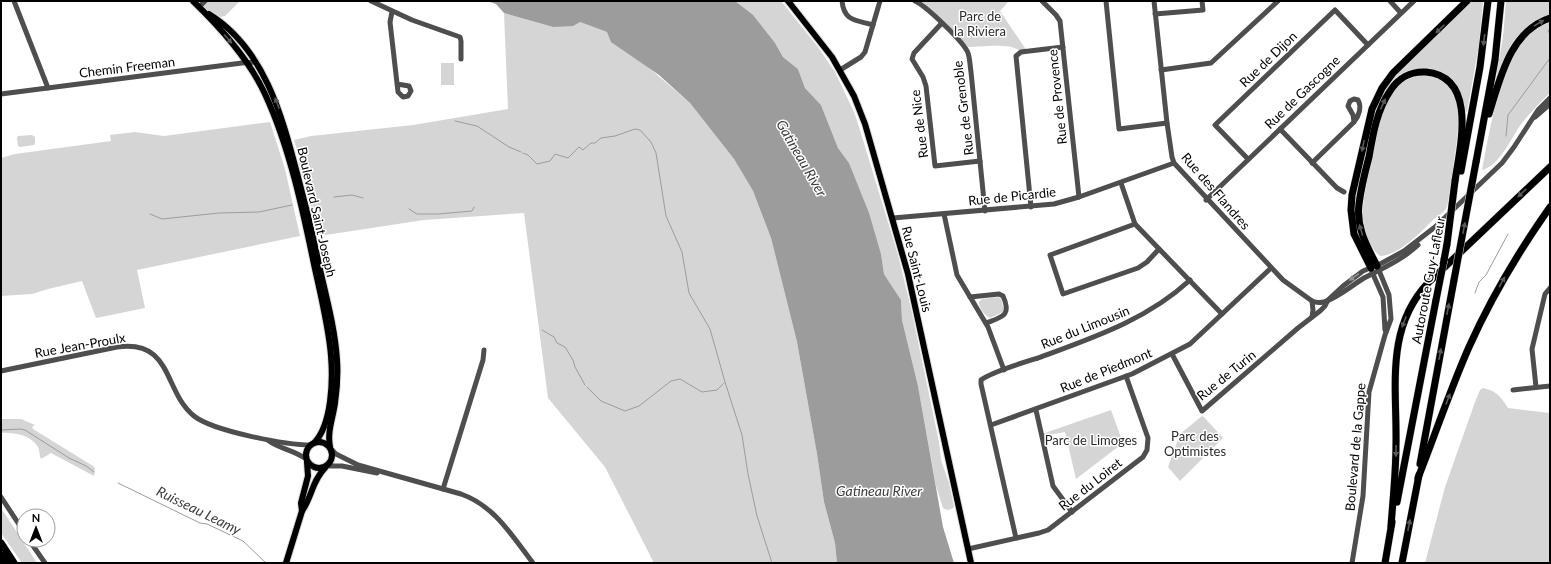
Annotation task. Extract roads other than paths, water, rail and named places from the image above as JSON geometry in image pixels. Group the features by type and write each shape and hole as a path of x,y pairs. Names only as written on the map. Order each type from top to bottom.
{"highway":[{"path":"1375,269 1354,234 1351,222 1352,195 1372,109 1380,92 1393,73 1467,1"},
{"path":"1457,181 1481,61 1488,1"},
{"name":"Autoroute Guy-Lafleur","path":"1402,563 1494,65 1501,1"},
{"path":"1479,146 1502,74 1512,51 1529,30 1540,22 1550,18"},
{"path":"1375,269 1360,229 1358,215 1359,204 1374,129 1380,111 1393,87 1408,75 1424,72 1439,76 1451,84 1459,96 1462,108 1462,121 1457,181"},
{"path":"1391,526 1396,464 1396,354 1403,323 1411,305 1424,287 1550,167"},
{"name":"Autoroute Guy-Lafleur","path":"1385,563 1447,244 1457,181"},
{"path":"1418,478 1469,348 1493,299 1515,260 1550,207"},
{"path":"1,543 14,563"},
{"path":"1,555 7,563"}],"main road":[{"name":"Boulevard Saint-Joseph","path":"194,1 234,45 247,62 266,95 289,161 309,240 331,353 331,381 328,412 320,437 312,444"},
{"name":"Rue Saint-Louis","path":"788,1 821,41 840,70 860,112 893,218 908,274 971,563"},
{"name":"Boulevard Saint-Joseph","path":"201,8 229,28 256,62 272,92 289,140 307,209 335,342 337,380 335,403 328,436 331,449"},
{"path":"286,563 302,511 315,481 332,460 331,449 323,442 312,444 307,450 308,476 301,503 302,511"},
{"path":"307,460 313,467 321,469 326,467"}],"street":[{"path":"14,1 48,88"},
{"path":"201,8 205,1"},
{"path":"371,1 392,12 460,37 462,59"},
{"path":"842,1 844,12 848,17 873,25"},
{"path":"840,70 864,55 867,50 880,1"},
{"name":"Rue de Grenoble","path":"915,1 923,6 962,43 968,53 972,72 985,211"},
{"name":"Rue de Provence","path":"1042,1 1058,18 1063,48 1079,197"},
{"path":"1106,1 1119,128 1167,123"},
{"name":"Rue des Flandres","path":"1154,1 1167,123 1174,163 1206,200 1271,268 1289,285 1312,301"},
{"path":"1155,14 1203,10 1202,1"},
{"path":"1390,1 1402,13"},
{"name":"Rue de Gascogne","path":"1206,200 1414,1"},
{"path":"1162,70 1211,63 1275,2"},
{"name":"Rue de Dijon","path":"1248,159 1216,125 1335,10 1368,45"},
{"path":"392,12 390,22 397,84"},
{"name":"Rue de Nice","path":"941,24 914,52 912,57 923,77 926,86 935,166 980,161"},
{"path":"1031,207 1016,56 1021,52 1063,48"},
{"name":"Chemin Freeman","path":"1,94 256,62"},
{"path":"1375,269 1410,247 1435,227 1502,163 1538,110 1550,98"},
{"path":"1534,118 1550,104"},
{"path":"1312,163 1354,122"},
{"path":"1280,129 1336,188 1344,192"},
{"name":"Rue de Picardie","path":"893,218 1031,207 1058,203 1174,163"},
{"path":"1121,182 1135,224 1222,314"},
{"path":"944,214 957,275 986,323 1004,370"},
{"path":"1135,224 1050,255 1063,294 1138,268 1147,262 1159,249"},
{"name":"Rue de Piedmont","path":"991,425 1036,410 1126,376 1172,354 1193,342 1271,268"},
{"name":"Rue de Turin","path":"1172,354 1202,411 1325,306 1328,300 1342,286 1360,273 1375,269"},
{"name":"Boulevard de la Gappe","path":"1352,563 1363,496 1369,392 1390,319 1391,307 1388,290 1375,269"},
{"name":"Rue du Limousin","path":"991,425 981,380 1004,370 1088,340 1139,317 1171,297 1190,280"},
{"path":"1536,388 1533,346 1545,294 1550,288"},
{"path":"970,297 999,294 1003,296 1007,309 1006,313 1003,316 986,323"},
{"path":"1312,317 1314,310 1312,301 1320,303 1328,300"},
{"name":"Rue Jean-Proulx","path":"1,371 117,347 132,346 142,348 155,355 162,363 183,404 195,417 212,425 268,440 293,444 312,444"},
{"path":"443,489 483,360 484,350"},
{"name":"Rue du Loiret","path":"968,549 1048,530 1140,460 1147,450 1147,434 1126,376"},
{"path":"1513,390 1550,386"},
{"path":"1036,410 1053,486 1072,512"},
{"path":"991,425 1016,538"},
{"name":"Rue Jean-Proulx","path":"268,440 274,444 297,452 307,460"},
{"path":"331,449 351,462 473,498 491,511 533,563"},
{"path":"326,467 342,466 376,473 382,472"},
{"path":"1,498 16,520"},
{"path":"35,548 45,563"}],"water":[{"name":"Gatineau River","path":"487,1 735,1 753,15 775,43 783,57 798,69 805,88 821,105 838,148 849,163 869,213 881,254 884,274 901,300 902,320 918,386 943,527 954,563 837,563 835,543 824,502 797,342 771,238 753,191 734,159 690,103 659,75 611,42 607,32 580,22 573,26 553,27 504,13 496,4"}],"waterway":[{"path":"1548,30 1550,35"},
{"path":"1506,136 1508,115 1550,58"},
{"path":"455,121 477,126 509,147 521,152"},
{"path":"523,153 528,155 537,164 550,161 555,154 568,158 579,147 583,150 591,143 595,143 601,138 615,136 635,129 640,130 651,142 656,153 666,216 682,252 689,293 710,329 742,435 748,474 757,516 772,563"},
{"path":"334,197 352,195 363,198"},
{"path":"150,214 162,219 219,213 259,212 292,205"},
{"path":"409,209 417,214 438,214 472,211 474,207"},
{"path":"1475,293 1479,282 1486,275 1508,234"},
{"path":"542,330 554,337 557,343 565,347 585,385"},
{"path":"587,387 601,401 625,411 639,406 671,381 680,379 702,392 717,390 724,383"},
{"name":"Ruisseau Leamy","path":"1,430 25,430 94,472"},
{"name":"Ruisseau Leamy","path":"118,483 200,523 207,524 243,541 266,563"}],"park label":[{"name":"Parc de la Riviera","path":"980,24"},
{"name":"Parc de Limoges","path":"1091,440"},
{"name":"Parc des Optimistes","path":"1195,444"}]}
